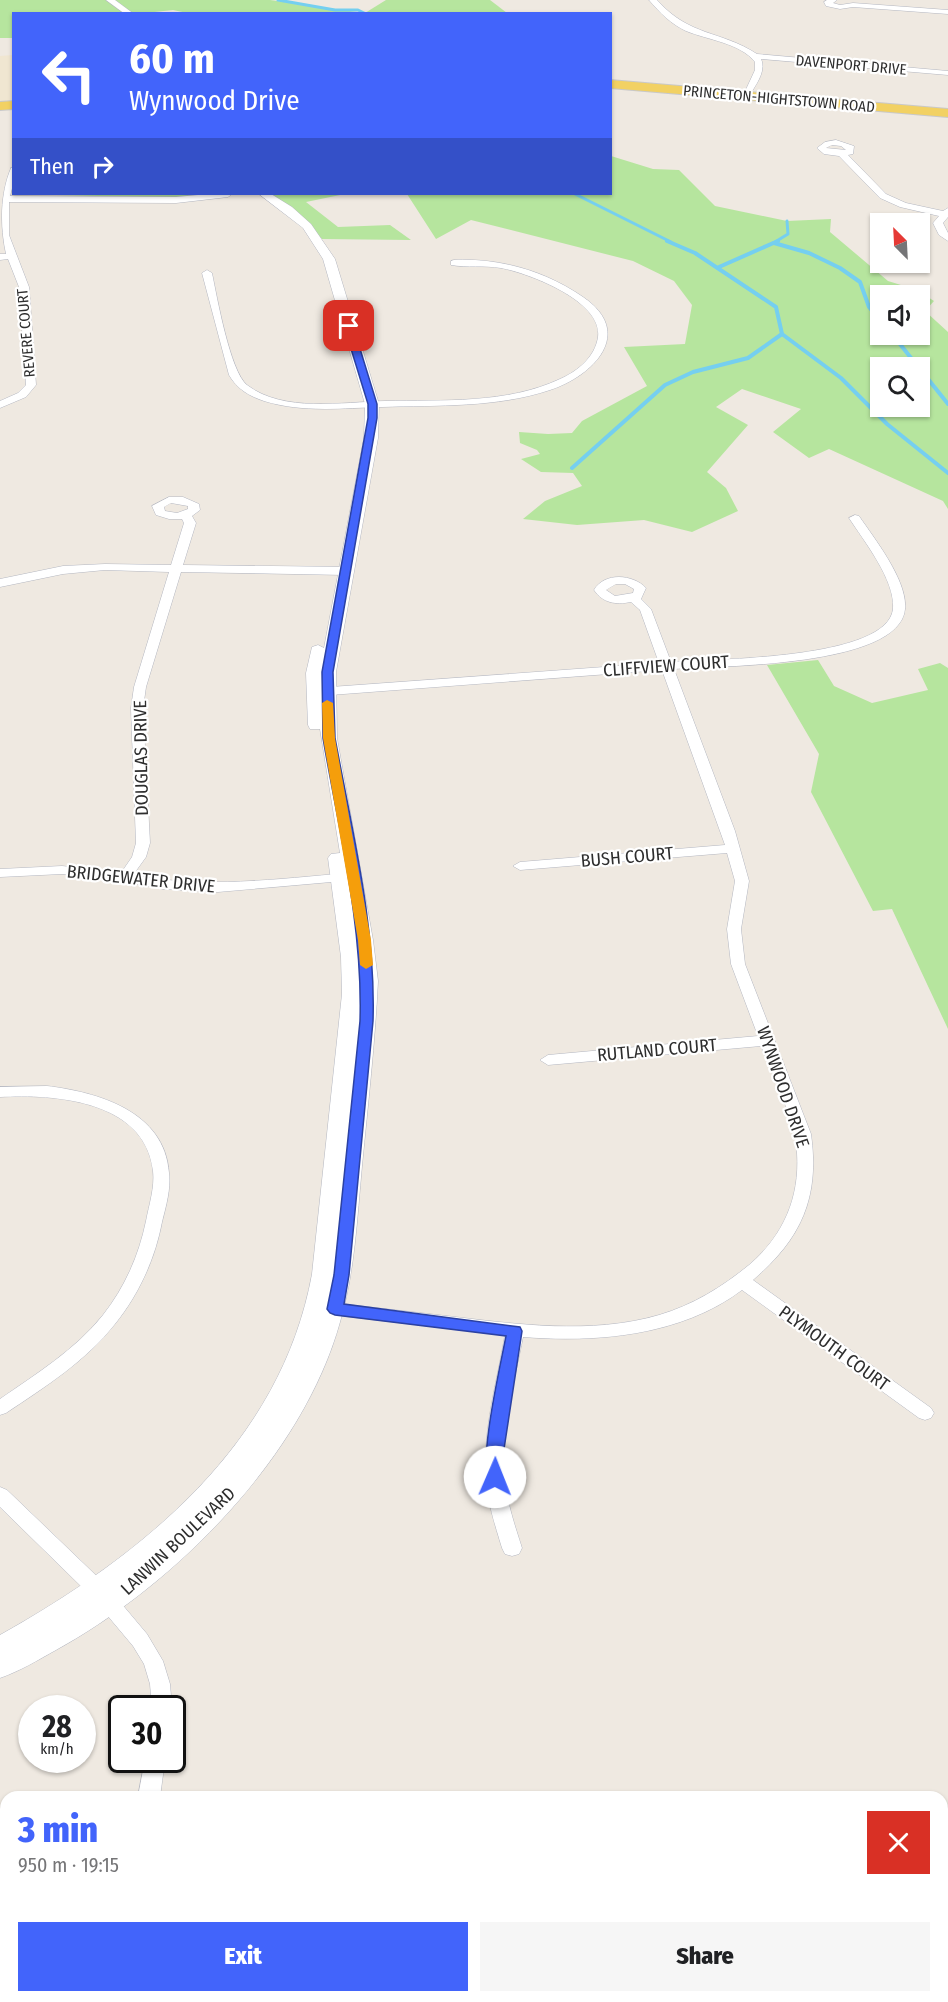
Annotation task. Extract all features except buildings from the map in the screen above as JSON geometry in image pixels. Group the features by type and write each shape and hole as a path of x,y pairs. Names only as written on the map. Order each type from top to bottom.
{"main road":[{"name":"PRINCETON-HIGHTSTOWN ROAD","path":"612,84 948,113"}],"street":[{"path":"110,0 128,12"},
{"name":"DAVENPORT DRIVE","path":"653,0 680,26 754,56 948,73"},
{"path":"833,0 828,2 836,7 850,2 948,12"},
{"path":"745,96 759,70 758,61 754,56"},
{"path":"842,154 883,196 903,205 945,213 938,223 939,228 948,238"},
{"path":"0,257 12,256 1,227 4,199 12,176"},
{"path":"4,199 176,200 219,195"},
{"name":"LANWIN BOULEVARD","path":"256,195 282,212 297,226 319,259 366,404"},
{"name":"LANWIN BOULEVARD","path":"0,1648 104,1597 151,1571 213,1513 252,1468 309,1377 326,1339 326,1308 341,1275 368,981 364,940 346,877 321,692 328,672 340,571 370,438 366,404 328,259 307,226 288,209 266,195"},
{"name":"REVERE COURT","path":"0,405 22,396 31,385 24,287 12,256"},
{"path":"207,273 233,375 245,388 268,399 300,405 476,401 516,396 567,379 589,364 597,355 603,338 600,320 587,303 575,294 536,275 512,268 473,262 454,263"},
{"name":"DOUGLAS DRIVE","path":"125,877 139,857 143,843 137,708 140,687 190,524 186,515"},
{"name":"CLIFFVIEW COURT","path":"321,692 666,667 834,652 864,643 887,630 898,613 898,595 855,518"},
{"path":"0,583 84,567 340,571"},
{"name":"WYNWOOD DRIVE","path":"326,1308 554,1334 626,1329 694,1310 742,1282 774,1252 790,1230 801,1206 807,1180 807,1157 803,1134 738,964 734,944 742,881 733,848 645,609 633,598"},
{"name":"BUSH COURT","path":"520,866 733,848"},
{"name":"BRIDGEWATER DRIVE","path":"0,873 62,870 125,877 163,885 218,888 346,877"},
{"name":"RUTLAND COURT","path":"548,1060 767,1040"},
{"path":"0,1092 53,1090 92,1099 114,1108 144,1132 154,1148 160,1165 162,1183 150,1248 138,1275 119,1306 75,1354 0,1408"},
{"name":"PLYMOUTH COURT","path":"742,1282 925,1413"},
{"path":"512,1548 499,1506 495,1477 495,1449 514,1331"},
{"path":"0,1495 104,1597 140,1640 153,1661 161,1695"},
{"name":"LANWIN BOULEVARD","path":"0,1667 48,1641 104,1597"},
{"path":"150,1791 153,1773"}],"shaded area":[{"path":"12,55 12,102 0,103 0,56"}],"green space":[{"path":"0,0 270,0 357,12 182,12 173,10 12,12 12,38 0,38"},
{"path":"386,0 490,0 506,12 367,12"},
{"path":"612,156 653,169 679,170 715,206 787,221 831,219 830,232 870,266 870,273 879,273 888,281 901,285 870,285 870,345 930,345 930,316 948,332 948,509 943,501 829,449 809,458 773,432 801,409 742,389 716,407 748,425 707,472 726,488 738,511 692,532 644,520 577,525 523,519 545,501 582,486 573,473 541,472 521,459 540,454 537,450 520,443 519,432 572,433 582,421 647,386 624,347 685,344 692,305 674,281 633,261 471,220 436,239 408,195 612,195"},
{"path":"56,195 208,195 182,198"},
{"path":"271,195 340,195 306,202 338,227 390,225 411,240 322,239 295,210"},
{"path":"818,660 834,686 872,703 928,690 918,669 940,663 948,668 948,1029 892,909 873,911 811,792 819,754 767,665"}],"waterway":[{"path":"278,0 335,10 362,12"},
{"path":"577,195 671,242"},
{"path":"775,242 788,234 787,221"},
{"path":"667,241 695,253 776,307 782,334"},
{"path":"719,267 778,241"},
{"path":"774,243 809,253 840,268 860,282 870,308"},
{"path":"572,468 665,385 693,372 748,358 782,334"},
{"path":"782,334 841,378 887,424 948,473"},
{"path":"901,345 910,357"},
{"path":"930,382 948,404"}],"slow traffic":[{"path":"327,703 329,738 364,940 366,965"}],"route":[{"path":"349,326 372,404 372,418 328,672 327,708 329,738 364,940 368,981 341,1275 335,1309 514,1331 495,1449 495,1477"}]}
